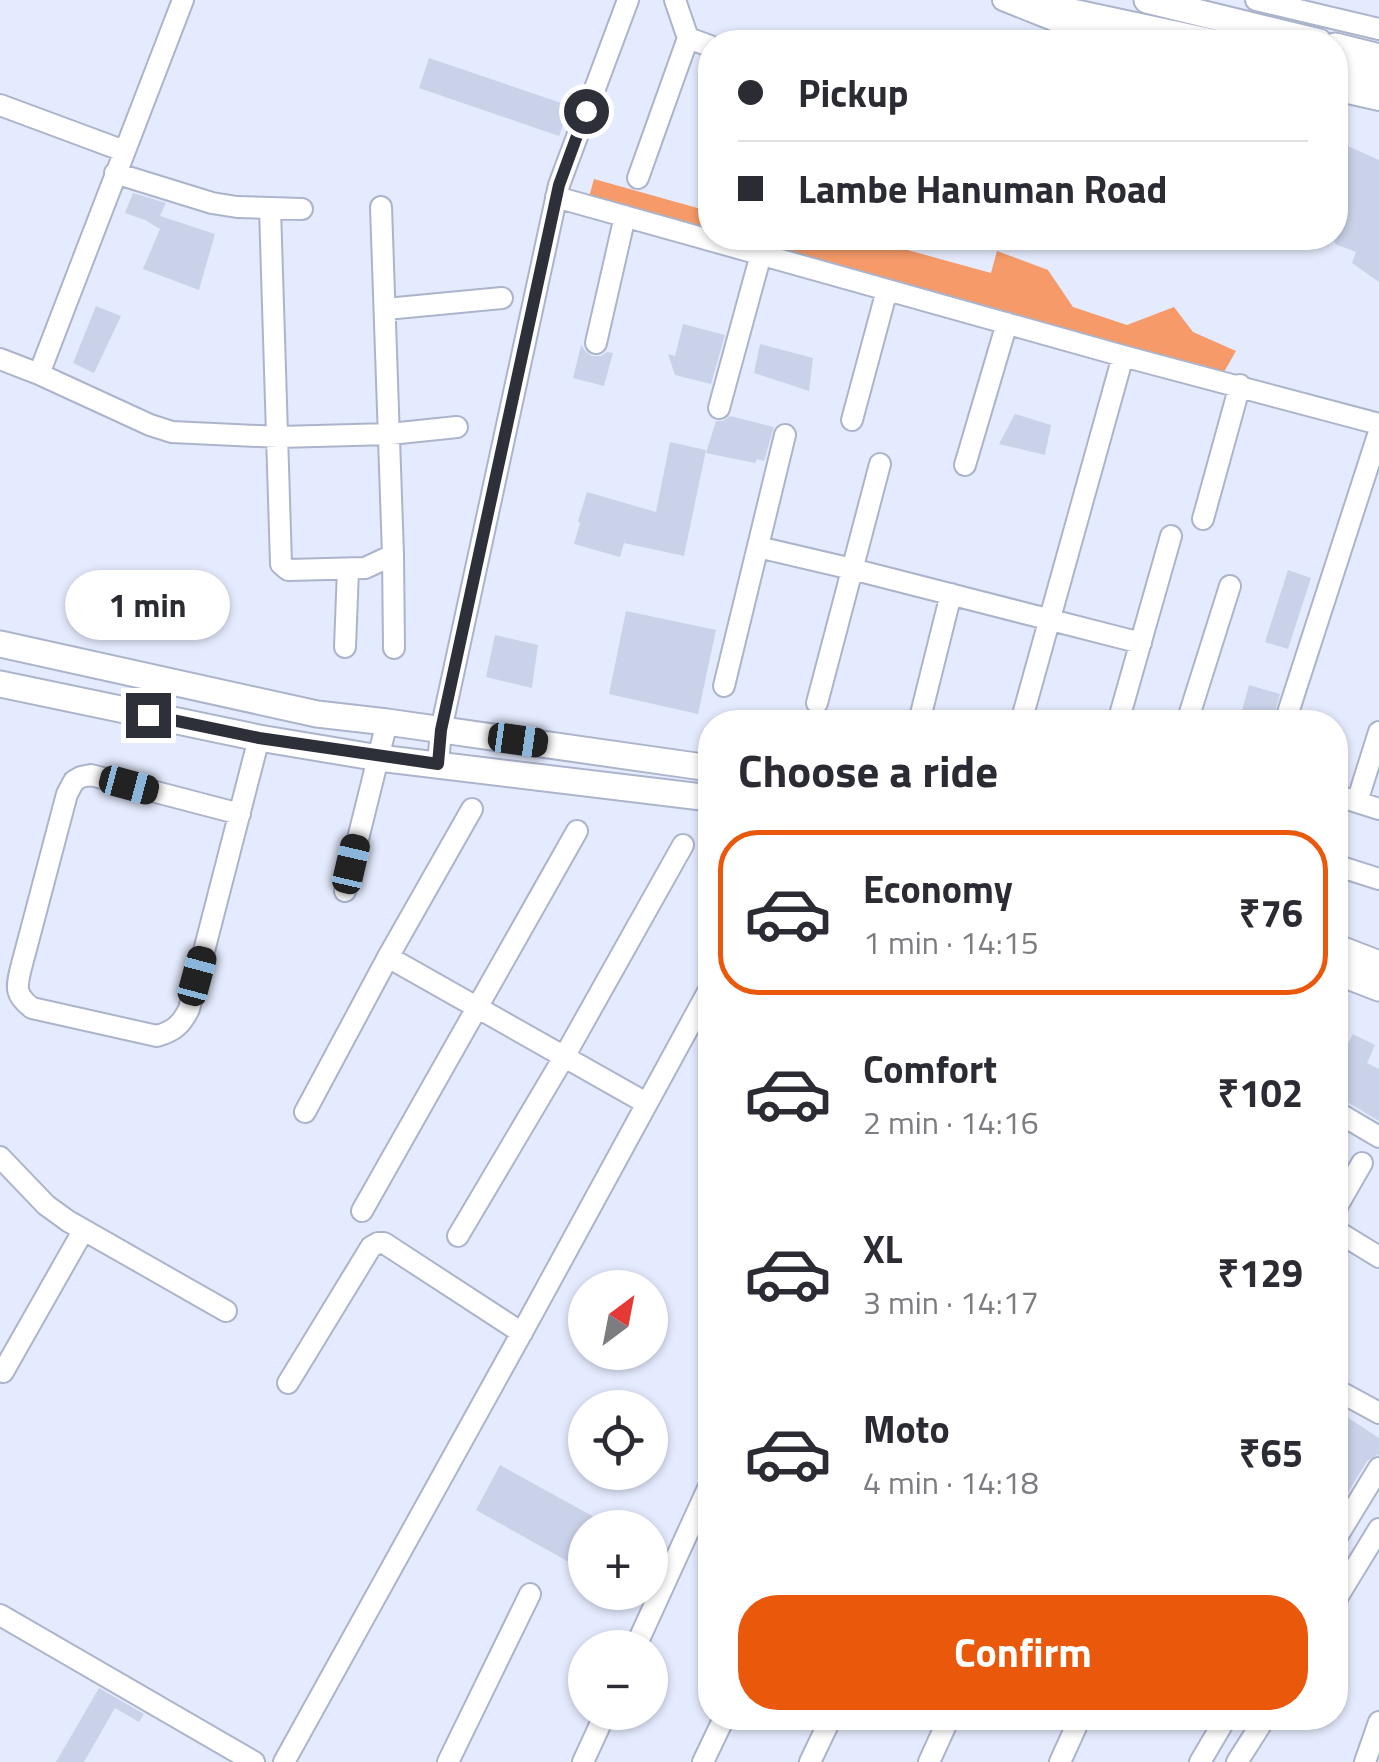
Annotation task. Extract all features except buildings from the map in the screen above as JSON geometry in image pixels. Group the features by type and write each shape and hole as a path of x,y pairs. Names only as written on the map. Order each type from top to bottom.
{"main road":[{"path":"1016,0 1158,30"},
{"path":"1148,0 1270,30"},
{"path":"1348,49 1379,57"},
{"path":"1348,73 1379,80"},
{"path":"0,644 317,714 698,766"},
{"path":"0,684 259,738 379,758 698,796"},
{"path":"1348,953 1378,966"},
{"path":"1348,970 1378,966"}],"street":[{"path":"39,374 183,0"},
{"path":"438,764 441,730 556,197 628,0"},
{"path":"638,178 688,38 675,0"},
{"path":"1003,0 1085,30"},
{"path":"1256,0 1379,29"},
{"path":"688,38 698,42"},
{"path":"1348,93 1379,100"},
{"path":"0,104 124,151"},
{"path":"115,173 212,203 302,209"},
{"path":"556,197 698,236"},
{"path":"382,207 394,648"},
{"path":"270,208 281,564 288,570 365,568 394,555"},
{"path":"596,343 625,216"},
{"path":"747,250 1379,424"},
{"path":"720,408 761,254"},
{"path":"852,420 886,290"},
{"path":"386,309 502,298"},
{"path":"965,465 1007,323"},
{"path":"1024,710 1123,356"},
{"path":"0,359 172,432 278,437 390,434 457,427"},
{"path":"1202,519 1240,386"},
{"path":"1289,710 1379,433"},
{"path":"724,686 785,436"},
{"path":"816,703 880,464"},
{"path":"1121,710 1172,536"},
{"path":"758,547 1141,642"},
{"path":"345,647 348,569"},
{"path":"1191,710 1230,586"},
{"path":"922,710 951,594"},
{"path":"346,891 387,722"},
{"path":"1358,802 1379,732"},
{"path":"240,814 81,776 67,794 60,819 20,968 20,999 32,1008 157,1036 174,1032 189,1009 240,814 259,738"},
{"path":"1348,799 1379,809"},
{"path":"305,1112 472,809"},
{"path":"362,1210 578,831"},
{"path":"458,1236 683,845"},
{"path":"1348,869 1379,879"},
{"path":"388,957 646,1104"},
{"path":"284,1762 646,1104 698,1026"},
{"path":"1348,1119 1379,1138"},
{"path":"0,1157 46,1204 83,1230 226,1311"},
{"path":"1348,1187 1362,1163"},
{"path":"2,1372 83,1230"},
{"path":"1348,1238 1379,1257"},
{"path":"288,1383 371,1246 378,1242 522,1333"},
{"path":"1348,1396 1379,1412"},
{"path":"1348,1519 1379,1468"},
{"path":"643,1630 698,1510"},
{"path":"1348,1580 1379,1529"},
{"path":"448,1762 530,1594"},
{"path":"1,1619 254,1762"},
{"path":"1365,1762 1379,1722"},
{"path":"583,1762 598,1730"},
{"path":"703,1762 718,1730"},
{"path":"810,1762 825,1730"},
{"path":"929,1762 944,1730"},
{"path":"1060,1762 1075,1730"},
{"path":"1200,1762 1219,1730"},
{"path":"1236,1762 1256,1730"}],"shaded area":[{"path":"594,179 698,208 698,229 589,197"},
{"path":"772,250 908,250 991,273 997,251 1048,270 1073,307 1127,325 1174,307 1193,332 1236,351 1224,372"}],"route":[{"path":"148,715 259,738 438,764 441,730 556,197 586,111"}]}
